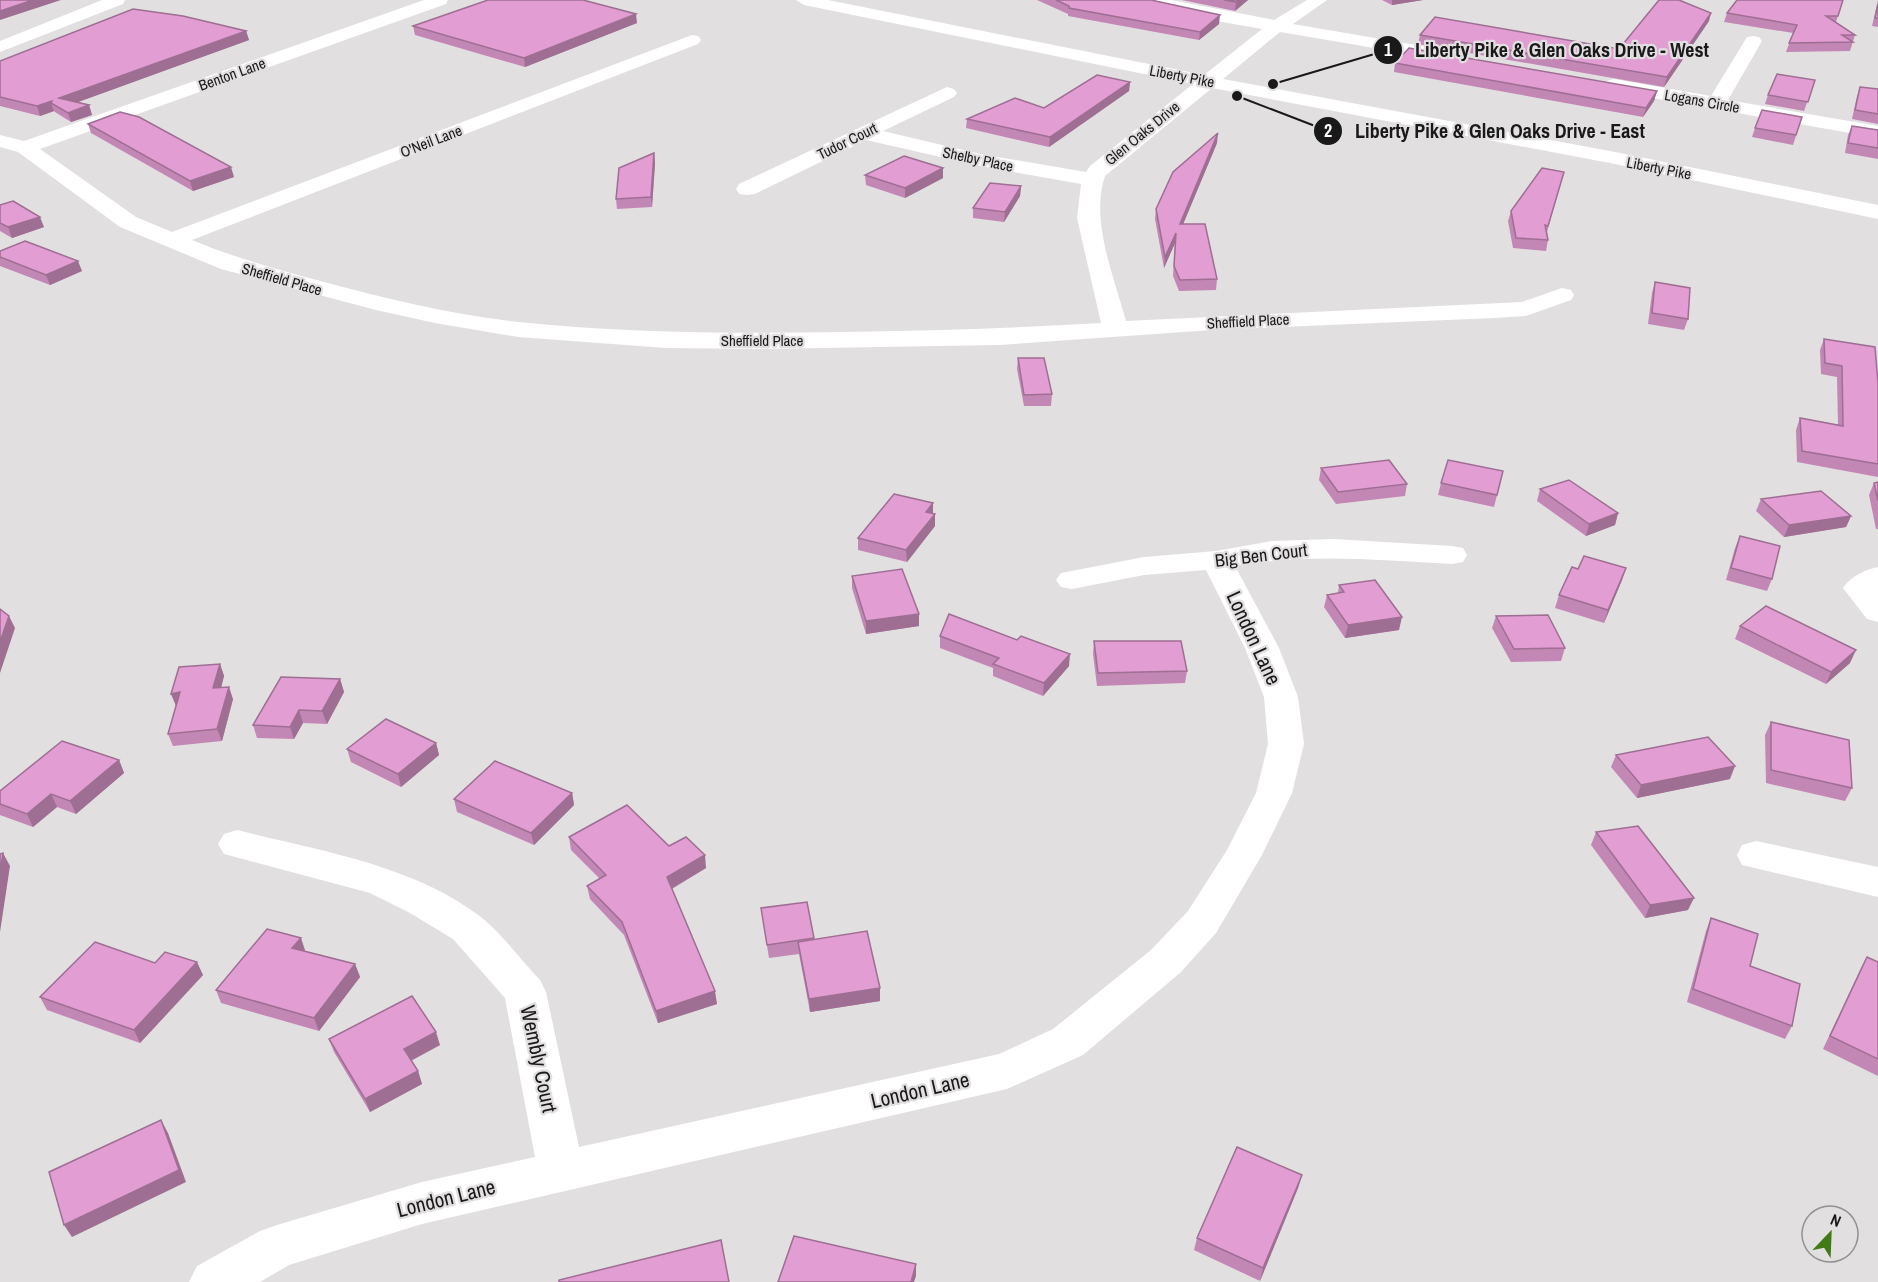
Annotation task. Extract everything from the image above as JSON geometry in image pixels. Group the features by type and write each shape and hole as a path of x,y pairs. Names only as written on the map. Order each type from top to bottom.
{"street":[{"path":"0,47 117,0"},
{"name":"Benton Lane","path":"25,148 440,0"},
{"name":"Liberty Pike","path":"804,0 1878,212"},
{"path":"1150,0 1211,15 1465,59"},
{"name":"Glen Oaks Drive","path":"1115,329 1089,218 1088,199 1092,179 1097,170 1277,26 1319,0"},
{"name":"O'Neil Lane","path":"170,241 692,40"},
{"path":"1716,104 1753,41"},
{"name":"Logans Circle","path":"1595,82 1878,132"},
{"name":"Tudor Court","path":"747,189 947,93"},
{"name":"Shelby Place","path":"864,133 980,160 1092,179"},
{"name":"Sheffield Place","path":"0,141 25,148 128,222 230,264 326,291 435,316 518,329 666,340 759,341 999,337 1115,329 1526,309 1562,295"},
{"name":"Big Ben Court","path":"1072,580 1144,566 1216,560 1272,550 1334,548 1452,555"},
{"name":"London Lane","path":"214,1282 277,1247 422,1203 561,1169 1007,1071 1068,1042 1166,961 1202,922 1243,855 1274,793 1286,744 1281,696 1262,648 1216,560"},
{"path":"1878,576 1859,588 1878,612"},
{"name":"Wembly Court","path":"237,844 381,881 424,902 467,928 525,992 561,1169"},
{"path":"1756,855 1878,882"}],"building":[{"path":"0,0 33,0 0,11"},
{"path":"488,0 583,0 636,14 524,58 413,26"},
{"path":"1056,0 1151,0 1220,15 1200,32 1069,8"},
{"path":"1659,0 1679,0 1711,13 1667,77 1420,35 1435,17 1619,49"},
{"path":"1737,0 1843,0 1838,16 1826,16 1855,35 1842,35 1853,42 1789,43 1797,25 1727,13"},
{"path":"133,9 183,16 246,31 59,98 89,105 68,113 51,103 52,101 37,106 0,97 0,61"},
{"path":"1409,48 1657,91 1646,108 1395,63"},
{"path":"1777,74 1815,80 1808,102 1768,95"},
{"path":"1097,75 1130,82 1050,137 967,119 1015,98 1044,108"},
{"path":"1860,87 1878,89 1878,114 1855,110"},
{"path":"1762,110 1802,117 1796,135 1755,128"},
{"path":"120,112 139,117 231,167 190,181 88,124"},
{"path":"1852,126 1878,130 1878,148 1848,143"},
{"path":"1218,133 1180,224 1205,224 1217,279 1180,280 1174,266 1176,233 1165,257 1156,209 1173,172"},
{"path":"654,153 651,197 616,199 619,168"},
{"path":"904,156 943,168 905,188 865,175"},
{"path":"1542,168 1564,172 1548,226 1545,225 1548,240 1516,238 1511,211"},
{"path":"990,183 1021,186 1005,212 973,208"},
{"path":"13,201 40,217 8,227 0,223 0,205"},
{"path":"25,241 78,261 46,275 0,257 0,251"},
{"path":"1655,282 1690,288 1688,319 1652,313"},
{"path":"1824,339 1875,347 1878,383 1878,464 1802,451 1800,418 1843,426 1842,366 1825,363"},
{"path":"1018,358 1044,358 1052,394 1024,395"},
{"path":"1389,460 1407,484 1338,492 1321,468"},
{"path":"1448,460 1503,471 1497,495 1441,483"},
{"path":"1569,480 1618,513 1589,524 1540,489"},
{"path":"1878,482 1878,501 1874,483"},
{"path":"1821,491 1851,516 1789,525 1761,499"},
{"path":"894,494 933,503 926,512 935,514 906,550 858,538"},
{"path":"1740,536 1780,546 1772,579 1731,568"},
{"path":"1584,556 1626,568 1608,610 1559,595 1572,567 1578,569"},
{"path":"902,569 919,614 866,621 852,576"},
{"path":"1375,580 1402,617 1348,625 1327,595 1344,592 1339,585"},
{"path":"1766,606 1856,650 1831,672 1740,626"},
{"path":"0,609 9,616 0,642"},
{"path":"949,614 1017,640 1021,636 1070,654 1044,683 993,664 999,658 940,636"},
{"path":"1548,615 1565,648 1514,649 1496,616"},
{"path":"1094,641 1181,641 1187,671 1098,673"},
{"path":"220,664 213,688 229,687 217,729 168,734 180,692 171,694 179,667"},
{"path":"281,677 340,679 322,711 299,710 290,727 253,725"},
{"path":"386,719 436,743 398,774 347,749"},
{"path":"1771,722 1849,740 1852,788 1771,770"},
{"path":"1708,737 1735,766 1641,785 1616,755"},
{"path":"62,741 119,760 70,801 51,794 27,814 0,804 0,791"},
{"path":"495,761 572,793 531,833 454,799"},
{"path":"627,805 669,846 686,837 705,855 667,877 715,991 656,1011 622,922 587,886 606,875 569,837"},
{"path":"1638,826 1694,898 1650,905 1596,832"},
{"path":"3,853 0,873 0,854"},
{"path":"807,902 814,938 767,945 761,908"},
{"path":"1711,918 1758,934 1750,966 1800,984 1792,1026 1693,989"},
{"path":"267,929 301,938 292,948 355,964 314,1018 216,990"},
{"path":"867,931 880,988 809,999 798,942"},
{"path":"95,942 155,963 165,952 197,962 134,1030 40,997"},
{"path":"1867,957 1878,962 1878,1059 1830,1036"},
{"path":"412,996 436,1032 404,1049 418,1071 365,1099 329,1039"},
{"path":"161,1120 179,1170 64,1225 49,1172"},
{"path":"1237,1147 1302,1175 1263,1268 1197,1238"},
{"path":"794,1236 916,1264 911,1282 778,1282"},
{"path":"721,1240 729,1282 559,1282 559,1280"}],"place":[{"name":"Liberty Pike & Glen Oaks Drive - West","path":"1273,84"},
{"name":"Liberty Pike & Glen Oaks Drive - East","path":"1237,96"}]}
